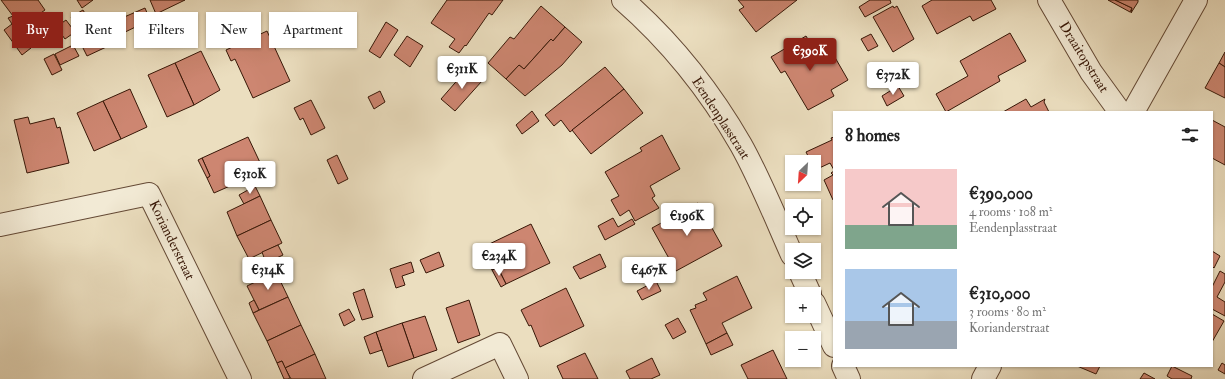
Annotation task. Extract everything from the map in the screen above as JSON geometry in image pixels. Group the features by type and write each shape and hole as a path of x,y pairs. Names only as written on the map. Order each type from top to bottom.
{"street":[{"name":"Eendenplasstraat","path":"623,0 678,54 716,106 742,146 786,243"},
{"name":"Draaitopstraat","path":"1049,0 1091,72 1119,111"},
{"path":"1134,111 1196,0"},
{"name":"Korianderstraat","path":"0,225 149,194 240,379"},
{"path":"821,318 833,344"},
{"path":"424,379 500,344 517,379"},
{"path":"843,367 849,379"},
{"path":"983,379 989,367"}],"building":[{"path":"1,0 38,0 45,10 42,12 12,12 12,15"},
{"path":"77,0 93,0 82,8"},
{"path":"150,0 185,0 160,12 155,12"},
{"path":"447,0 503,0 492,15 489,13 466,46 465,45 459,53 449,47 455,39 431,23"},
{"path":"738,0 797,0 756,32 739,10 744,7"},
{"path":"870,0 890,0 891,3 865,17 859,7"},
{"path":"932,0 991,0 996,9 973,21 970,16 937,34 922,6"},
{"path":"1108,0 1115,0 1132,8 1130,12"},
{"path":"1115,0 1138,0 1138,2 1131,13 1132,8"},
{"path":"541,6 565,27 553,41 551,39 524,69 519,65 506,79 488,63 510,37 514,39"},
{"path":"893,6 894,8 897,6 914,39 893,52 873,17"},
{"path":"145,8 147,12 136,12"},
{"path":"134,13 134,28 126,32 126,16"},
{"path":"12,16 12,24 8,18"},
{"path":"66,20 71,27 71,35 65,39 63,36 63,22"},
{"path":"386,22 398,30 380,58 369,51"},
{"path":"12,24 12,41 4,30"},
{"path":"565,27 582,42 562,65 525,96 506,79 519,65 524,69 551,39 553,41"},
{"path":"267,31 269,35 269,48 275,48 290,81 253,98 235,59 231,61 226,50 230,48 261,48 261,34"},
{"path":"1010,33 1026,61 998,76 1000,81 945,111 936,94 968,76 960,61"},
{"path":"871,34 878,46 868,51 861,39"},
{"path":"407,36 423,46 410,67 394,55"},
{"path":"806,36 821,61 833,54 848,80 831,90 834,96 808,110 785,71 781,73 771,57"},
{"path":"71,46 71,48 75,48 79,56 60,65 55,54"},
{"path":"17,48 31,48 22,55"},
{"path":"83,48 104,48 87,56"},
{"path":"201,51 220,90 194,105 175,63"},
{"path":"1225,52 1225,67 1219,63"},
{"path":"54,54 62,70 52,75 44,59"},
{"path":"175,63 194,105 167,117 148,75"},
{"path":"1219,63 1225,67 1225,98 1205,88"},
{"path":"605,67 624,89 570,132 561,120 554,126 545,115"},
{"path":"468,68 482,81 455,111 441,99"},
{"path":"898,86 904,96 887,106 882,96"},
{"path":"130,89 147,127 121,139 103,101"},
{"path":"624,89 643,113 591,154 572,130"},
{"path":"380,91 385,102 374,109 368,97"},
{"path":"1026,99 1031,107 1045,99 1044,102 1048,111 1005,111"},
{"path":"311,100 325,128 311,135 303,118 300,120 294,108"},
{"path":"103,101 121,139 94,151 77,113"},
{"path":"532,111 539,121 522,134 516,125"},
{"path":"28,117 30,124 54,118 57,128 60,127 69,163 27,173 14,120"},
{"path":"1213,121 1225,127 1225,165 1213,159"},
{"path":"662,135 680,169 650,186 655,196 652,198 659,208 635,221 629,210 620,216 611,200 619,196 605,172 642,151 640,148"},
{"path":"248,137 264,171 214,193 207,178 210,176 202,158"},
{"path":"833,137 833,168 830,163 821,167 821,155 808,155 806,152 832,140 831,138"},
{"path":"337,155 348,179 338,184 327,160"},
{"path":"202,158 210,176 207,178 198,160"},
{"path":"833,175 833,200 824,180"},
{"path":"255,186 260,196 244,204 239,195"},
{"path":"260,196 271,220 237,236 227,212"},
{"path":"698,203 722,246 676,271 652,228"},
{"path":"613,218 618,227 632,219 635,224 605,240 598,226"},
{"path":"271,220 282,243 249,259 237,236"},
{"path":"531,224 550,263 506,284 498,268 492,270 481,248"},
{"path":"278,245 283,255 266,263 262,252"},
{"path":"439,252 444,266 426,273 420,260"},
{"path":"1213,252 1220,256 1214,268 1213,267"},
{"path":"600,254 606,267 580,279 573,267"},
{"path":"276,258 282,270 265,277 260,266"},
{"path":"411,262 414,272 402,276 405,285 396,288 390,269"},
{"path":"498,268 506,284 501,287 492,270"},
{"path":"1220,271 1225,274 1225,282 1217,297 1225,302 1225,316 1213,310 1213,285"},
{"path":"276,272 288,297 259,310 247,286"},
{"path":"737,276 752,308 722,323 727,333 706,344 690,310 696,308 695,305 707,300 703,293"},
{"path":"656,281 661,291 642,300 637,291"},
{"path":"566,288 584,326 540,347 531,325 529,326 521,310"},
{"path":"364,289 373,317 362,320 353,293"},
{"path":"288,297 301,325 267,341 253,313"},
{"path":"254,300 259,310 253,313 249,303"},
{"path":"469,300 480,335 458,343 446,308"},
{"path":"349,309 355,320 344,326 339,314"},
{"path":"1213,315 1224,321 1213,340"},
{"path":"425,316 437,350 414,358 402,323"},
{"path":"678,318 686,332 673,339 665,325"},
{"path":"402,323 414,358 388,367 376,332"},
{"path":"301,325 315,354 285,368 282,361 277,363 267,341"},
{"path":"376,332 382,350 370,354 364,337"},
{"path":"727,333 733,345 711,355 706,344"},
{"path":"773,350 787,379 748,379 741,365"},
{"path":"585,353 598,379 563,379 557,366"},
{"path":"315,354 326,379 291,379 285,368"},
{"path":"652,358 660,375 651,379 630,379 626,371"},
{"path":"282,361 290,378 288,379 284,379 277,363"},
{"path":"1222,363 1225,365 1225,374 1218,370"},
{"path":"1079,367 1100,367 1096,374"},
{"path":"1172,367 1174,367 1192,376 1191,379 1172,379 1167,376"},
{"path":"1144,373 1155,379 1140,379"}]}
